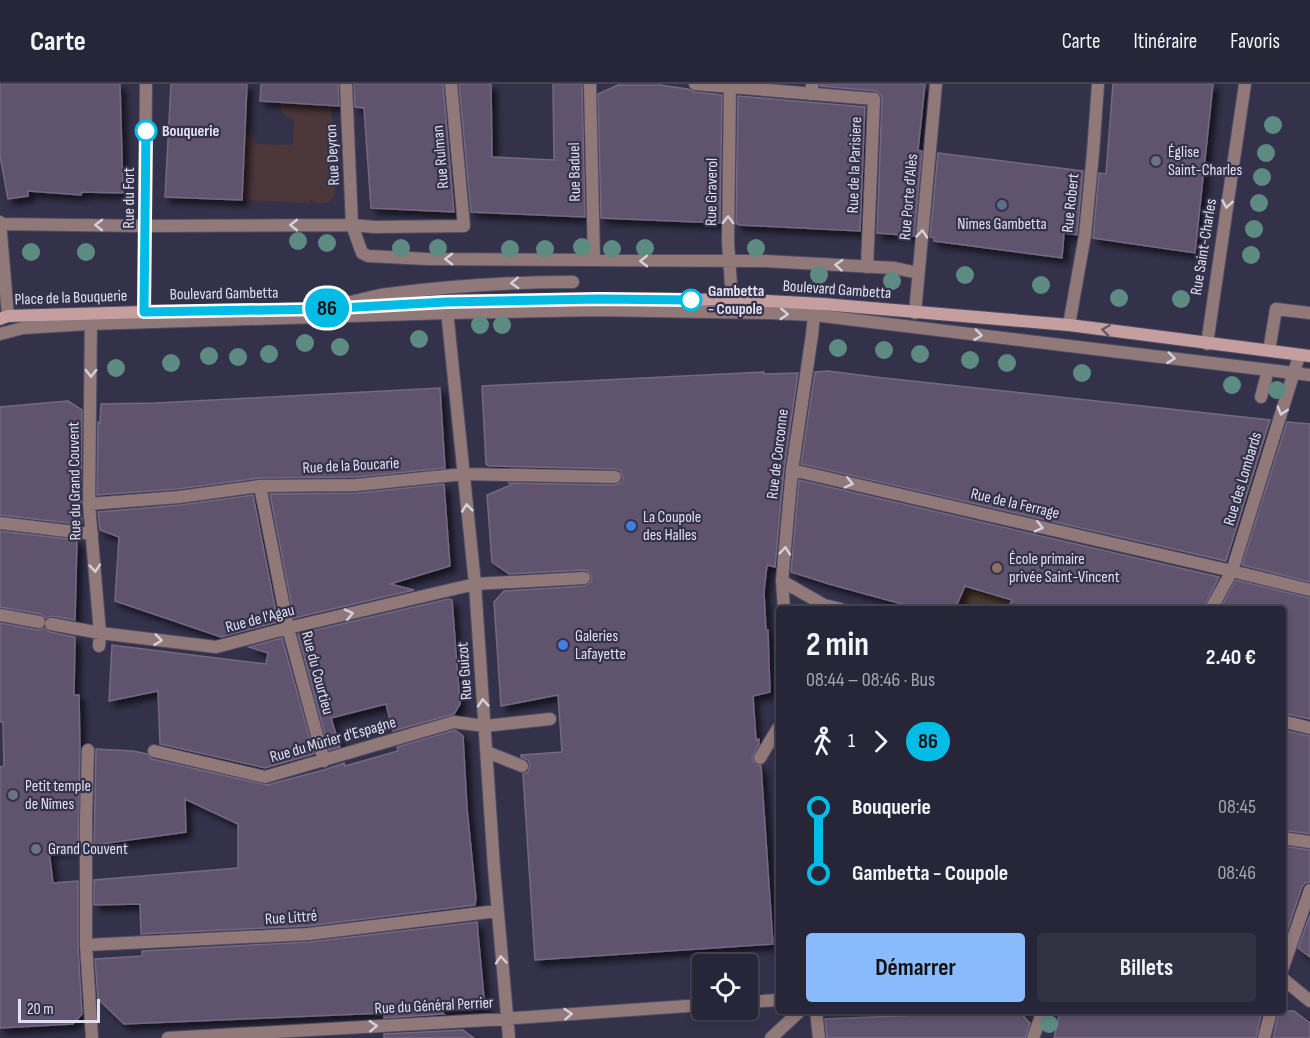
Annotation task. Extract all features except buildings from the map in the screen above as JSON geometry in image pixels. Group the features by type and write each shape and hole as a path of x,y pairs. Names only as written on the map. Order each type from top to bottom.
{"street":[{"name":"Rue du Fort","path":"143,317 146,84"},
{"name":"Rue Deyron","path":"346,84 352,225"},
{"name":"Rue Rulman","path":"352,225 374,227 464,226 451,84"},
{"name":"Rue de la Parisiere","path":"695,84 812,89 874,99 867,267"},
{"name":"Rue Porte d'Alès","path":"915,313 936,84"},
{"name":"Rue Robert","path":"1069,326 1085,235 1094,153 1098,84"},
{"name":"Rue Saint-Charles","path":"1207,344 1245,84"},
{"name":"Rue Baduel","path":"592,85 594,260"},
{"name":"Rue Graverol","path":"730,85 728,242 732,299"},
{"path":"4,318 0,223 145,226 352,225"},
{"name":"Boulevard Gambetta","path":"352,225 362,253 369,256 428,259 797,262 895,268 918,273"},
{"path":"323,309 386,294 531,282 573,282"},
{"name":"Boulevard Gambetta","path":"143,317 323,309 447,307 599,299 732,299 815,309 915,313 1069,326 1305,356"},
{"path":"143,317 447,307 769,313 815,309 1043,344 1310,375"},
{"name":"Rue Guizot","path":"447,307 475,584 497,911 509,1038"},
{"name":"Rue de Corconne","path":"784,606 782,581 792,470 815,309"},
{"path":"1270,345 1276,309 1310,313"},
{"name":"Place de la Bouquerie","path":"4,318 143,317"},
{"path":"0,334 23,328 91,319"},
{"name":"Rue du Grand Couvent","path":"91,319 89,504 100,633 99,646"},
{"name":"Rue des Lombards","path":"1213,606 1232,571 1294,372 1305,356"},
{"path":"1261,397 1266,378"},
{"name":"Rue de la Ferrage","path":"792,470 1310,590"},
{"name":"Rue de la Boucarie","path":"89,504 179,497 260,486 356,485 464,474 615,477"},
{"name":"Rue du Courtieu","path":"260,486 288,628 324,761"},
{"path":"0,523 92,534"},
{"name":"Rue de l'Agau","path":"0,615 100,633 216,647 475,584 584,578"},
{"path":"782,581 821,606"},
{"name":"Rue du Mûrier d'Espagne","path":"154,751 265,777 454,722 485,726 550,719"},
{"path":"1286,722 1310,728"},
{"path":"760,759 776,731"},
{"path":"88,750 86,945 92,1038"},
{"path":"487,752 522,766"},
{"path":"1286,839 1310,843"},
{"path":"1286,959 1310,890"},
{"name":"Rue Littré","path":"86,945 309,934 497,911"},
{"path":"1286,981 1310,1001"},
{"path":"758,1001 776,1000"},
{"name":"Rue du Général Perrier","path":"168,1038 692,1006"},
{"path":"771,1038 797,1014"},
{"path":"816,1014 819,1038"},
{"path":"1033,1038 1042,1014"},
{"path":"1264,1038 1270,1014"}],"shaded area":[{"path":"280,103 331,106 337,182 335,195 329,202 319,204 310,200 309,203 242,200 245,131 252,134 257,144 293,145 294,120 284,115"},
{"name":"École primaire privée Saint-Vincent","path":"1040,537 1009,606 949,606 970,562"}],"bus line":[{"name":"86","path":"146,131 144,312 323,309 446,302 691,300"}],"place":[{"name":"Bouquerie","path":"146,131"},
{"name":"Église Saint-Charles","path":"1156,161"},
{"name":"Nimes Gambetta","path":"1002,205"},
{"name":"Gambetta - Coupole","path":"691,300"},
{"name":"La Coupole des Halles","path":"631,526"},
{"name":"École primaire privée Saint-Vincent","path":"997,568"},
{"name":"Galeries Lafayette","path":"563,645"},
{"name":"Petit temple de Nîmes","path":"13,795"},
{"name":"Grand Couvent","path":"36,849"}]}
